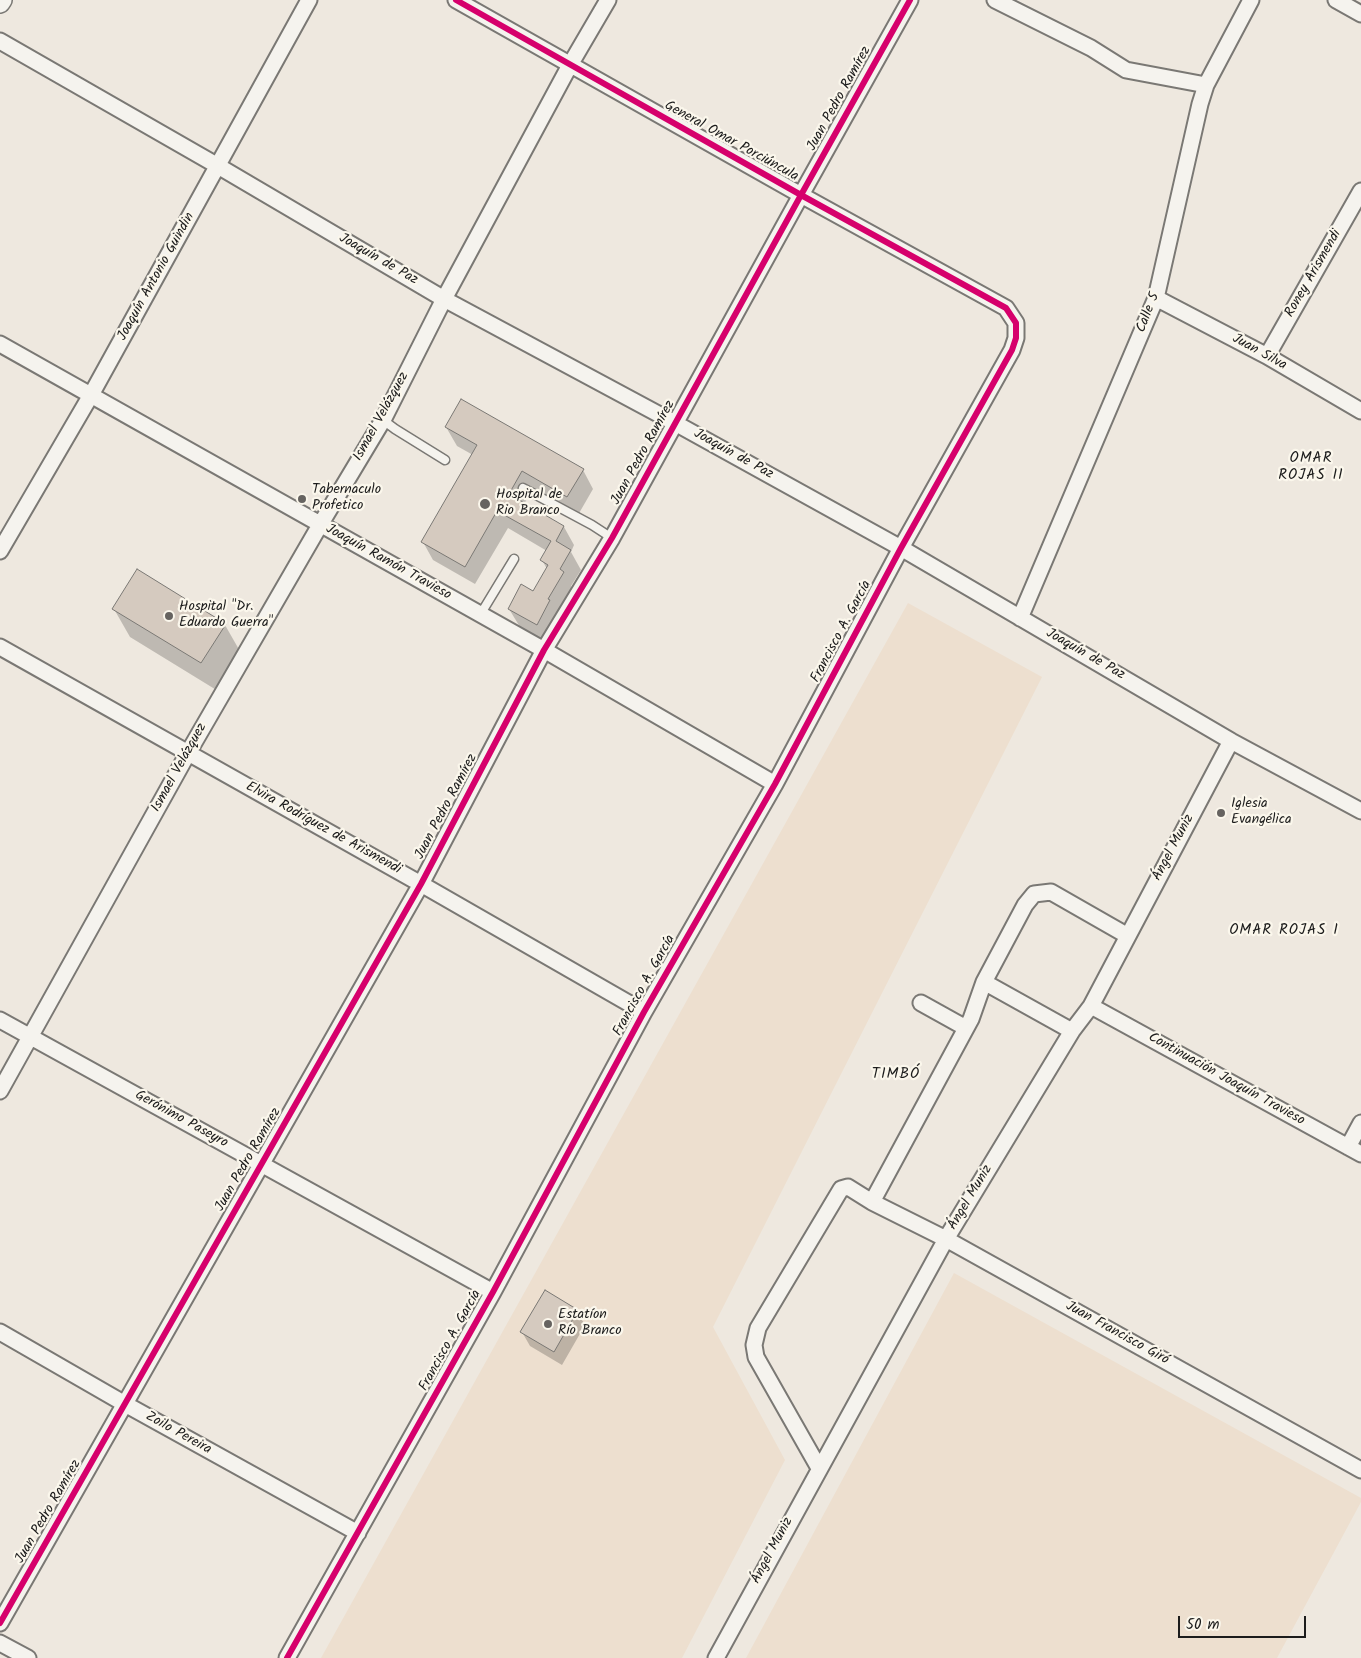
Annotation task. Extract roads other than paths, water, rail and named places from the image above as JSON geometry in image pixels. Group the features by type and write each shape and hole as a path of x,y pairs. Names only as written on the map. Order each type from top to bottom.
{"street":[{"name":"Joaquín Antonio Guindin","path":"0,551 91,395 309,0"},
{"name":"General Omar Porciúncula","path":"456,0 800,195 1006,308 1016,324"},
{"name":"Ismael Velázquez","path":"0,1091 188,753 383,420 444,299 570,66 608,0"},
{"name":"Juan Pedro Ramírez","path":"0,1623 421,884 544,650 612,538 800,195 910,0"},
{"path":"995,0 1091,48 1126,70 1206,85"},
{"name":"Calle 5","path":"1020,618 1156,298 1206,85 1251,0"},
{"path":"1336,0 1361,14"},
{"name":"Joaquín de Paz","path":"0,41 444,299 675,423 901,548 1231,741 1361,811"},
{"name":"Roney Arismendi","path":"1267,356 1361,191"},
{"name":"Juan Silva","path":"1156,298 1267,356 1361,411"},
{"name":"Francisco A. García","path":"287,1658 493,1292 644,1012 775,784 901,548 1012,350 1016,338 1016,324"},
{"name":"Joaquín Ramón Travieso","path":"0,344 544,650 775,784"},
{"name":"Elvira Rodríguez de Arismendi","path":"0,648 421,884 644,1012"},
{"name":"Ángel Muniz","path":"716,1658 946,1239 1072,1031 1091,1006 1231,741"},
{"path":"872,1202 971,1019 984,982 1025,905 1034,894 1051,892 1128,936"},
{"path":"984,982 1072,1031"},
{"path":"921,1003 966,1028"},
{"name":"Continuación Joaquín Travieso","path":"1091,1006 1355,1151"},
{"name":"Gerónimo Paseyro","path":"0,1020 493,1292"},
{"path":"1355,1151 1361,1124"},
{"name":"Juan Francisco Giró","path":"819,1468 756,1357 754,1345 758,1328 841,1189 848,1187 872,1202 946,1239 1361,1470"},
{"name":"Zoilo Pereira","path":"0,1332 125,1404 358,1533"},
{"path":"0,1643 28,1658"}],"lane":[{"path":"383,420 445,460"},
{"path":"523,488 592,525 612,538"},
{"path":"480,615 514,559"}],"place":[{"name":"Tabernaculo Profetico","path":"302,499"},
{"name":"Hospital de Rio Branco","path":"485,504"},
{"name":"Hospital \"Dr. Eduardo Guerra\"","path":"169,616"},
{"name":"Iglesia Evangélica","path":"1221,813"},
{"name":"Estatíon Río Branco","path":"548,1324"}],"district":[{"name":"OMAR ROJAS II","path":"1311,468"},
{"name":"OMAR ROJAS I","path":"1284,931"},
{"name":"TIMBÓ","path":"896,1075"}]}
